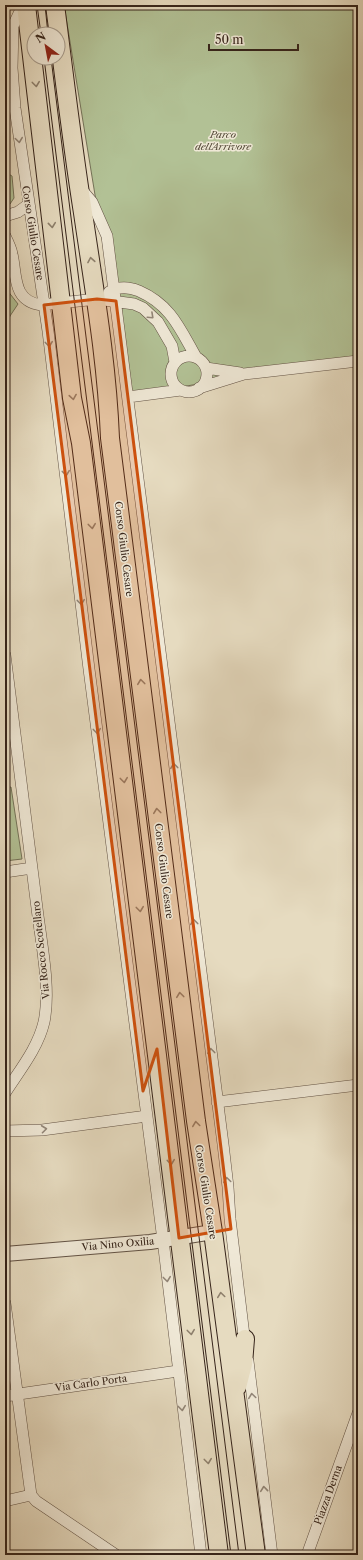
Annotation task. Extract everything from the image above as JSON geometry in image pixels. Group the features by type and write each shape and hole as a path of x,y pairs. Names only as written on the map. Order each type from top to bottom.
{"main road":[{"name":"Corso Giulio Cesare","path":"55,5 109,398 110,438 196,1121 213,1232 255,1548"},
{"name":"Corso Giulio Cesare","path":"23,11 52,304 82,443 157,1049 171,1239 219,1555"},
{"path":"235,1398 243,1364 245,1340"}],"street":[{"name":"Corso Giulio Cesare","path":"23,11 13,26 13,93 29,204 52,304 143,1091 171,1239 178,1371 200,1555"},
{"path":"5,18 23,11"},
{"name":"Corso Giulio Cesare","path":"79,186 92,202 107,236 228,1187 231,1229 272,1555"},
{"path":"5,216 15,214 29,204"},
{"path":"5,236 12,254 16,283 22,296 33,303 52,304 96,299 134,304 151,314 166,334 172,346 175,362 171,375 174,384 181,390"},
{"path":"96,299 114,288 134,289 149,296 160,303 171,315 196,358"},
{"path":"175,362 188,356 200,360 206,368 206,377 199,388"},
{"path":"128,397 181,390 190,391 244,374 358,361"},
{"path":"206,368 244,374"},
{"name":"Via Rocco Scotellaro","path":"5,655 46,987 46,1010 43,1027 36,1044 5,1093"},
{"path":"5,872 32,868"},
{"name":"Corso Giulio Cesare","path":"143,1091 157,1049"},
{"path":"217,1102 358,1085"},
{"path":"5,1131 42,1130 147,1116"},
{"name":"Via Nino Oxilia","path":"5,1254 171,1239 231,1229"},
{"path":"5,1304 31,1495 36,1500 116,1555"},
{"name":"Via Carlo Porta","path":"5,1396 178,1371"},
{"name":"Piazza Derna","path":"307,1555 358,1413"},
{"path":"5,1501 31,1495"},
{"path":"255,1548 266,1508"}],"highlighted area":[{"path":"97,299 116,301 231,1229 179,1238 157,1049 143,1091 44,305"}],"green space":[{"name":"Parco dell'Arrivore","path":"64,5 358,5 358,360 267,371 128,397"},
{"path":"5,172 12,176 14,198 10,204 5,205"},
{"path":"5,284 7,290 18,304 10,316 5,330"},
{"path":"11,787 22,859 5,861 5,788"}],"tram line":[{"path":"37,5 40,26"},
{"path":"45,5 47,26"},
{"path":"45,66 231,1555"},
{"path":"52,66 239,1555"}]}
